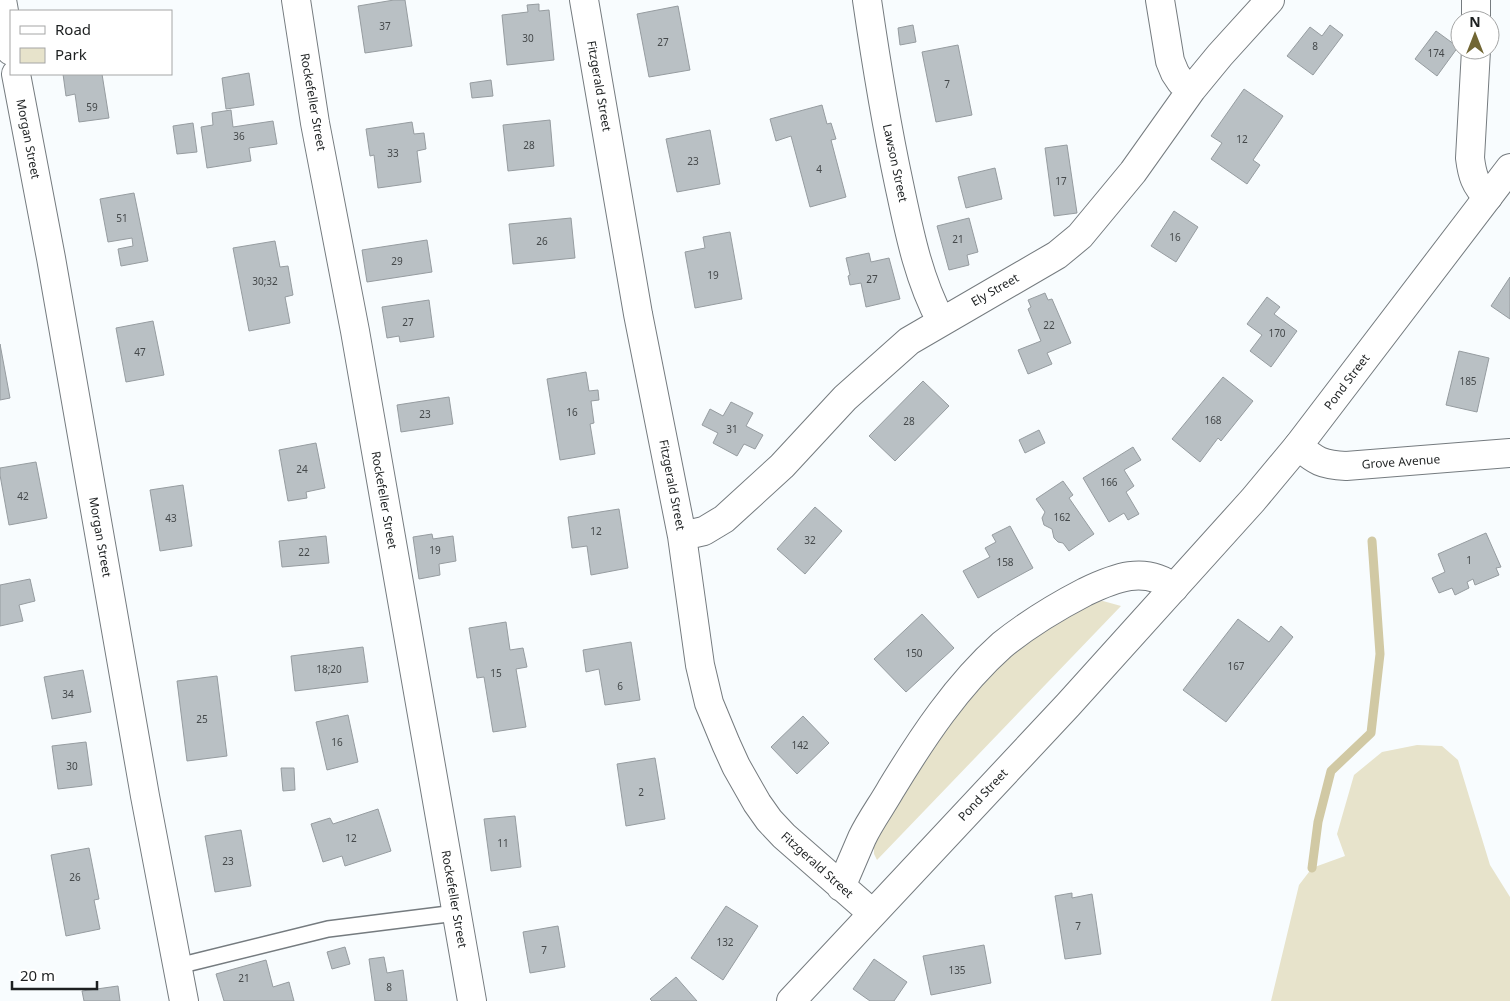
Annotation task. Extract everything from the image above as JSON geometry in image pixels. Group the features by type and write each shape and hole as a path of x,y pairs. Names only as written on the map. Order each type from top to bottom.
{"street":[{"path":"2,0 10,45"},
{"name":"Rockefeller Street","path":"296,0 315,123 355,330 472,1001"},
{"name":"Fitzgerald Street","path":"584,0 638,314 682,536 704,684 726,744 757,802 769,820 784,836 872,913"},
{"name":"Lawson Street","path":"867,0 878,80 910,234 928,297 941,321"},
{"path":"1160,0 1170,61 1181,82 1192,89"},
{"name":"Ely Street","path":"682,536 704,531 724,519 782,466 845,398 909,341 1056,255 1080,236 1133,172 1192,89 1270,0"},
{"path":"1475,60 1470,144 1471,164 1474,181 1488,197"},
{"name":"Morgan Street","path":"16,75 51,258 145,796 184,1001"},
{"name":"Pond Street","path":"791,1001 1068,705 1237,518 1298,446 1510,168"},
{"name":"Grove Avenue","path":"1298,446 1320,462 1332,466 1510,453"},
{"path":"842,887 863,836 916,748 961,690 1002,646 1054,608 1121,576 1152,576 1174,588"}],"lane":[{"path":"178,966 328,929 456,913"}],"green space":[{"path":"1103,601 1121,606 877,860 874,854 874,847 890,808 958,713 999,666 1064,612 1092,602"},
{"path":"1417,745 1442,746 1458,760 1490,865 1510,897 1510,1001 1271,1001 1299,885 1312,868 1345,856 1337,834 1354,775 1382,752"}],"building":[{"path":"405,0 412,46 365,53 358,6"},
{"path":"539,4 539,11 549,10 554,60 507,65 502,15 528,12 527,5"},
{"path":"678,6 690,70 649,77 637,14"},
{"path":"913,25 916,42 900,45 898,28"},
{"path":"1330,25 1343,35 1313,75 1287,56 1310,27 1322,36"},
{"path":"1436,31 1450,41 1450,58 1437,76 1415,59"},
{"path":"958,45 972,115 936,122 922,52"},
{"path":"249,73 254,105 226,109 222,78"},
{"path":"63,75 102,75 109,118 79,122 75,94 66,96"},
{"path":"491,80 493,96 472,98 470,83"},
{"path":"1244,89 1283,116 1253,160 1260,165 1247,184 1211,159 1222,143 1211,136"},
{"path":"822,105 827,124 831,123 836,139 831,140 846,197 810,207 791,136 776,141 770,119"},
{"path":"231,110 233,127 273,121 277,144 249,148 251,161 207,168 201,127 213,125 212,113"},
{"path":"550,120 554,166 508,171 503,125"},
{"path":"412,122 414,134 424,133 426,149 417,151 421,182 378,188 374,155 370,156 366,129"},
{"path":"193,123 197,152 177,154 173,126"},
{"path":"710,130 720,184 677,192 666,139"},
{"path":"1067,145 1077,213 1054,216 1045,148"},
{"path":"995,168 1002,199 966,208 958,177"},
{"path":"134,193 148,261 121,266 118,249 133,246 132,238 108,242 100,199"},
{"path":"1174,211 1198,227 1176,262 1151,246"},
{"path":"571,218 575,258 513,264 509,224"},
{"path":"969,218 978,252 967,255 969,265 949,270 937,226"},
{"path":"730,232 742,299 695,308 685,252 705,248 703,237"},
{"path":"427,240 432,272 367,282 362,250"},
{"path":"275,241 280,267 288,266 293,295 285,297 290,323 249,331 233,248"},
{"path":"869,253 871,262 889,258 900,299 866,307 861,283 850,285 846,258"},
{"path":"1510,277 1510,319 1491,306"},
{"path":"1045,293 1048,300 1052,299 1071,343 1047,353 1052,364 1028,374 1018,350 1041,341 1028,309 1031,307 1028,300"},
{"path":"1267,297 1280,307 1274,314 1297,331 1271,367 1250,351 1262,335 1247,324"},
{"path":"429,300 434,337 400,342 399,336 387,338 382,307"},
{"path":"153,321 164,375 126,382 116,328"},
{"path":"0,344 10,398 0,400"},
{"path":"1459,351 1489,358 1477,412 1446,405"},
{"path":"586,372 589,391 598,390 599,400 591,401 594,423 590,424 595,454 560,460 547,379"},
{"path":"1223,377 1253,401 1221,441 1218,438 1200,462 1172,439"},
{"path":"923,381 949,406 895,461 869,436"},
{"path":"449,397 453,424 401,432 397,405"},
{"path":"731,402 753,413 746,426 763,435 755,449 744,444 737,456 713,443 718,433 702,425 710,409 723,416"},
{"path":"1039,430 1045,443 1025,453 1019,440"},
{"path":"316,443 325,488 306,492 307,498 288,501 279,450"},
{"path":"1133,447 1141,460 1124,470 1134,486 1126,492 1139,514 1128,520 1124,513 1109,522 1083,478"},
{"path":"36,462 47,518 9,525 0,468"},
{"path":"1063,481 1073,495 1069,498 1094,534 1069,551 1063,543 1058,542 1054,538 1052,529 1044,525 1042,518 1045,512 1036,499"},
{"path":"183,485 192,546 160,551 150,490"},
{"path":"815,507 842,531 805,574 777,549"},
{"path":"619,509 628,568 591,575 587,546 572,548 568,517"},
{"path":"1010,526 1033,568 978,598 963,571 990,557 985,548 996,542 992,535"},
{"path":"1486,533 1501,567 1496,568 1499,575 1475,585 1473,579 1467,582 1469,588 1455,595 1452,588 1439,593 1432,578 1445,572 1438,554"},
{"path":"432,534 433,539 453,536 456,561 439,564 440,575 419,579 413,537"},
{"path":"326,536 329,563 282,567 279,541"},
{"path":"30,579 35,601 19,605 23,621 0,626 0,585"},
{"path":"922,614 954,648 906,692 874,659"},
{"path":"1238,619 1269,642 1281,626 1293,637 1226,722 1183,690"},
{"path":"506,622 510,650 523,648 527,667 516,669 526,727 493,732 484,677 477,678 469,628"},
{"path":"631,642 640,700 605,705 599,669 586,672 583,650"},
{"path":"363,647 368,682 295,691 291,656"},
{"path":"83,670 91,712 52,719 44,677"},
{"path":"217,676 227,756 187,761 177,681"},
{"path":"348,715 358,762 327,770 316,722"},
{"path":"803,716 829,743 797,774 771,747"},
{"path":"86,742 92,785 58,789 52,746"},
{"path":"655,758 665,819 626,826 617,764"},
{"path":"281,768 294,768 295,790 283,791"},
{"path":"378,809 391,851 345,866 342,856 323,862 311,824 330,818 333,824"},
{"path":"515,816 521,867 491,871 484,819"},
{"path":"241,830 251,886 215,892 205,836"},
{"path":"89,848 99,899 94,900 100,929 66,936 51,855"},
{"path":"1072,893 1072,898 1092,894 1101,954 1065,959 1055,896"},
{"path":"726,906 758,926 723,980 691,958"},
{"path":"558,926 565,967 530,973 523,932"},
{"path":"984,945 991,983 931,995 923,956"},
{"path":"345,947 350,964 332,969 327,952"},
{"path":"384,957 387,973 403,970 407,1001 375,1001 369,959"},
{"path":"874,959 907,982 894,1001 870,1001 853,989"},
{"path":"266,960 273,987 289,982 294,1001 224,1001 216,974"},
{"path":"676,977 697,1001 652,1001 650,999"},
{"path":"118,986 120,1001 84,1001 82,991"}],"waterway":[{"path":"1312,868 1318,822 1331,771 1371,733 1380,654 1372,541"}]}
